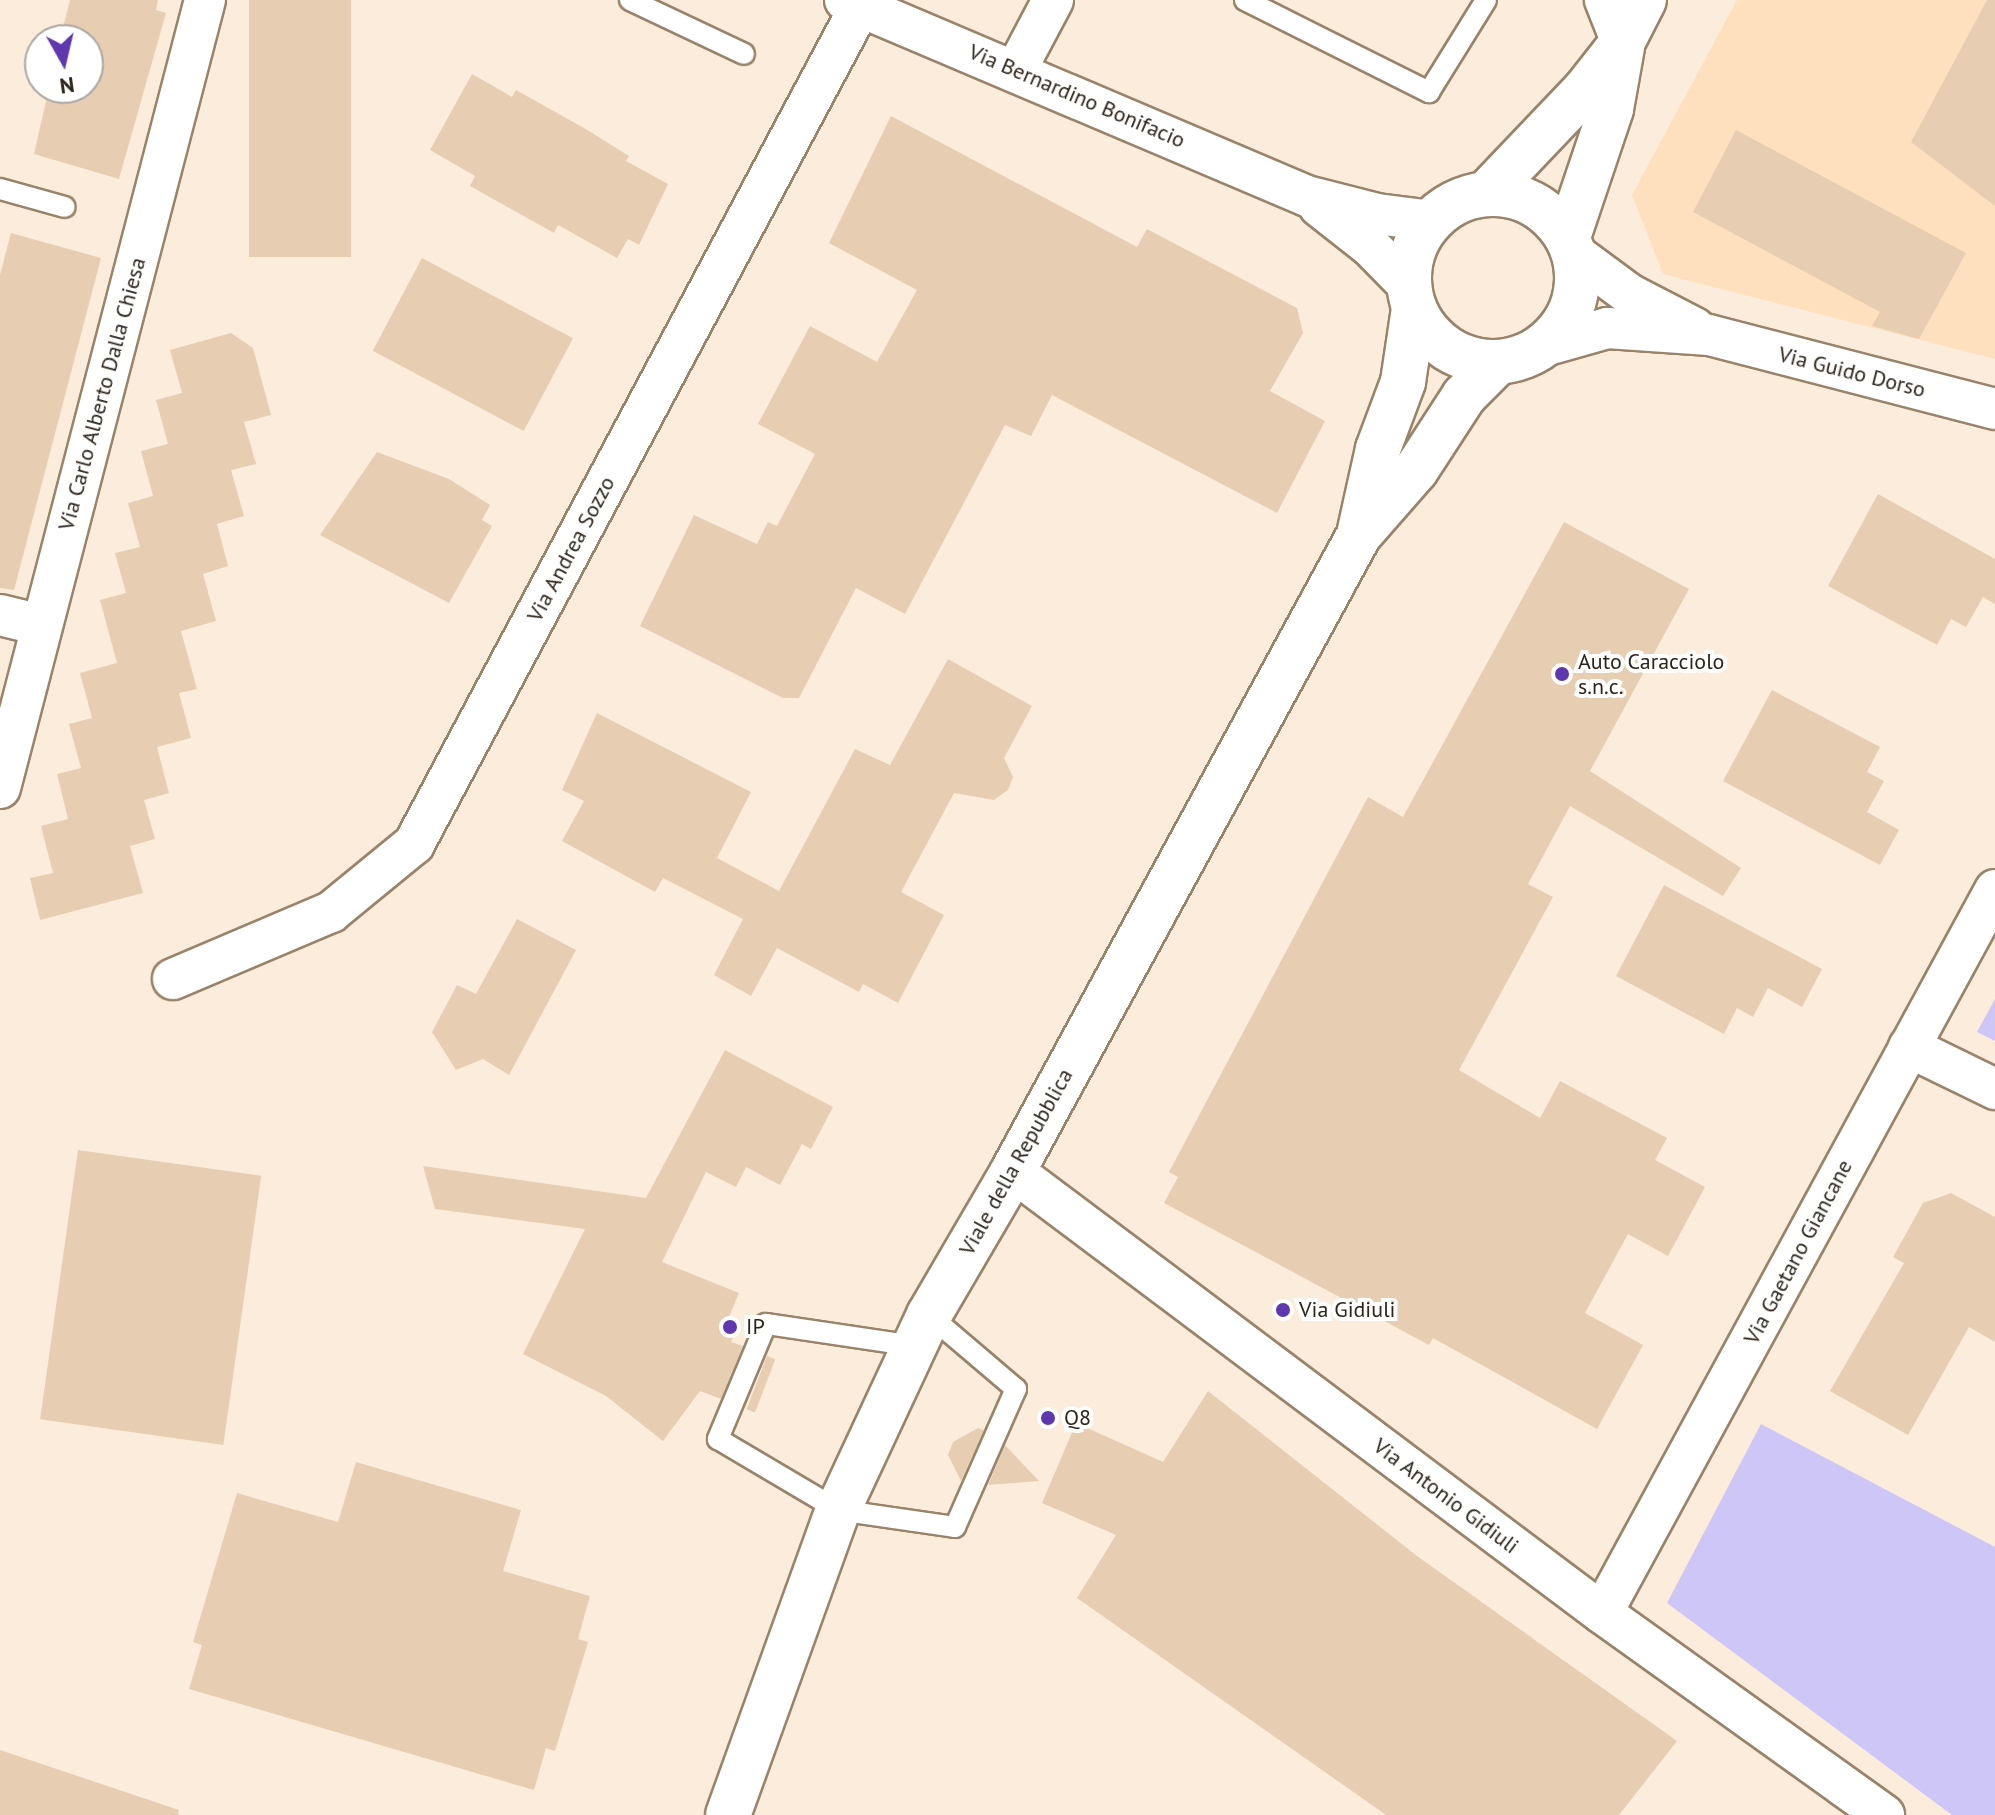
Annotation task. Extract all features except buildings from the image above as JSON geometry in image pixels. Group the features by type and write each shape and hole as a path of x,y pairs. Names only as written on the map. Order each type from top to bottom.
{"main road":[{"name":"Viale della Repubblica","path":"1486,194 1622,43 1644,0"},
{"name":"Viale della Repubblica","path":"728,1815 838,1510 921,1330 1013,1171 1359,535 1416,470 1464,396 1497,363 1522,358 1544,346 1567,320 1578,288 1571,245 1611,109 1622,43"},
{"name":"Viale della Repubblica","path":"1359,535 1378,449 1403,382 1414,247 1431,221 1456,202 1486,194 1518,197 1546,212 1571,245"},
{"path":"1412,297 1435,340 1464,357 1497,363"}],"street":[{"name":"Via Carlo Alberto Dalla Chiesa","path":"0,788 205,0"},
{"path":"1016,70 1053,0"},
{"path":"1605,0 1622,43"},
{"name":"Via Bernardino Bonifacio","path":"853,4 923,13 1016,70 1307,196 1377,214 1431,221"},
{"name":"Via Andrea Sozzo","path":"173,979 331,912 414,844 853,4"},
{"name":"Via Bernardino Bonifacio","path":"1307,196 1371,247 1412,297"},
{"name":"Via Guido Dorso","path":"1571,245 1629,294 1709,335"},
{"name":"Via Guido Dorso","path":"1544,346 1607,328 1709,335 1995,409"},
{"path":"0,615 41,625"},
{"name":"Via Gaetano Giancane","path":"1602,1613 1995,890"},
{"path":"1909,1047 1995,1089"},
{"name":"Via Antonio Gidiuli","path":"1013,1171 1602,1613 1884,1815"}],"lane":[{"path":"1245,0 1429,92 1486,0"},
{"path":"644,3 744,54"},
{"path":"0,189 65,207"},
{"path":"766,1324 921,1330 1016,1389 955,1527 838,1510 718,1439 766,1324"}],"shaded area":[{"path":"1737,0 1995,0 1995,359 1663,274 1632,195"},
{"path":"1995,999 1995,1041 1977,1032"},
{"path":"1761,1424 1995,1547 1995,1815 1952,1815 1667,1603"}],"place":[{"name":"Auto Caracciolo s.n.c.","path":"1562,674"},
{"name":"Via Gidiuli","path":"1283,1310"},
{"name":"IP","path":"730,1327"},
{"name":"Q8","path":"1048,1418"}]}
